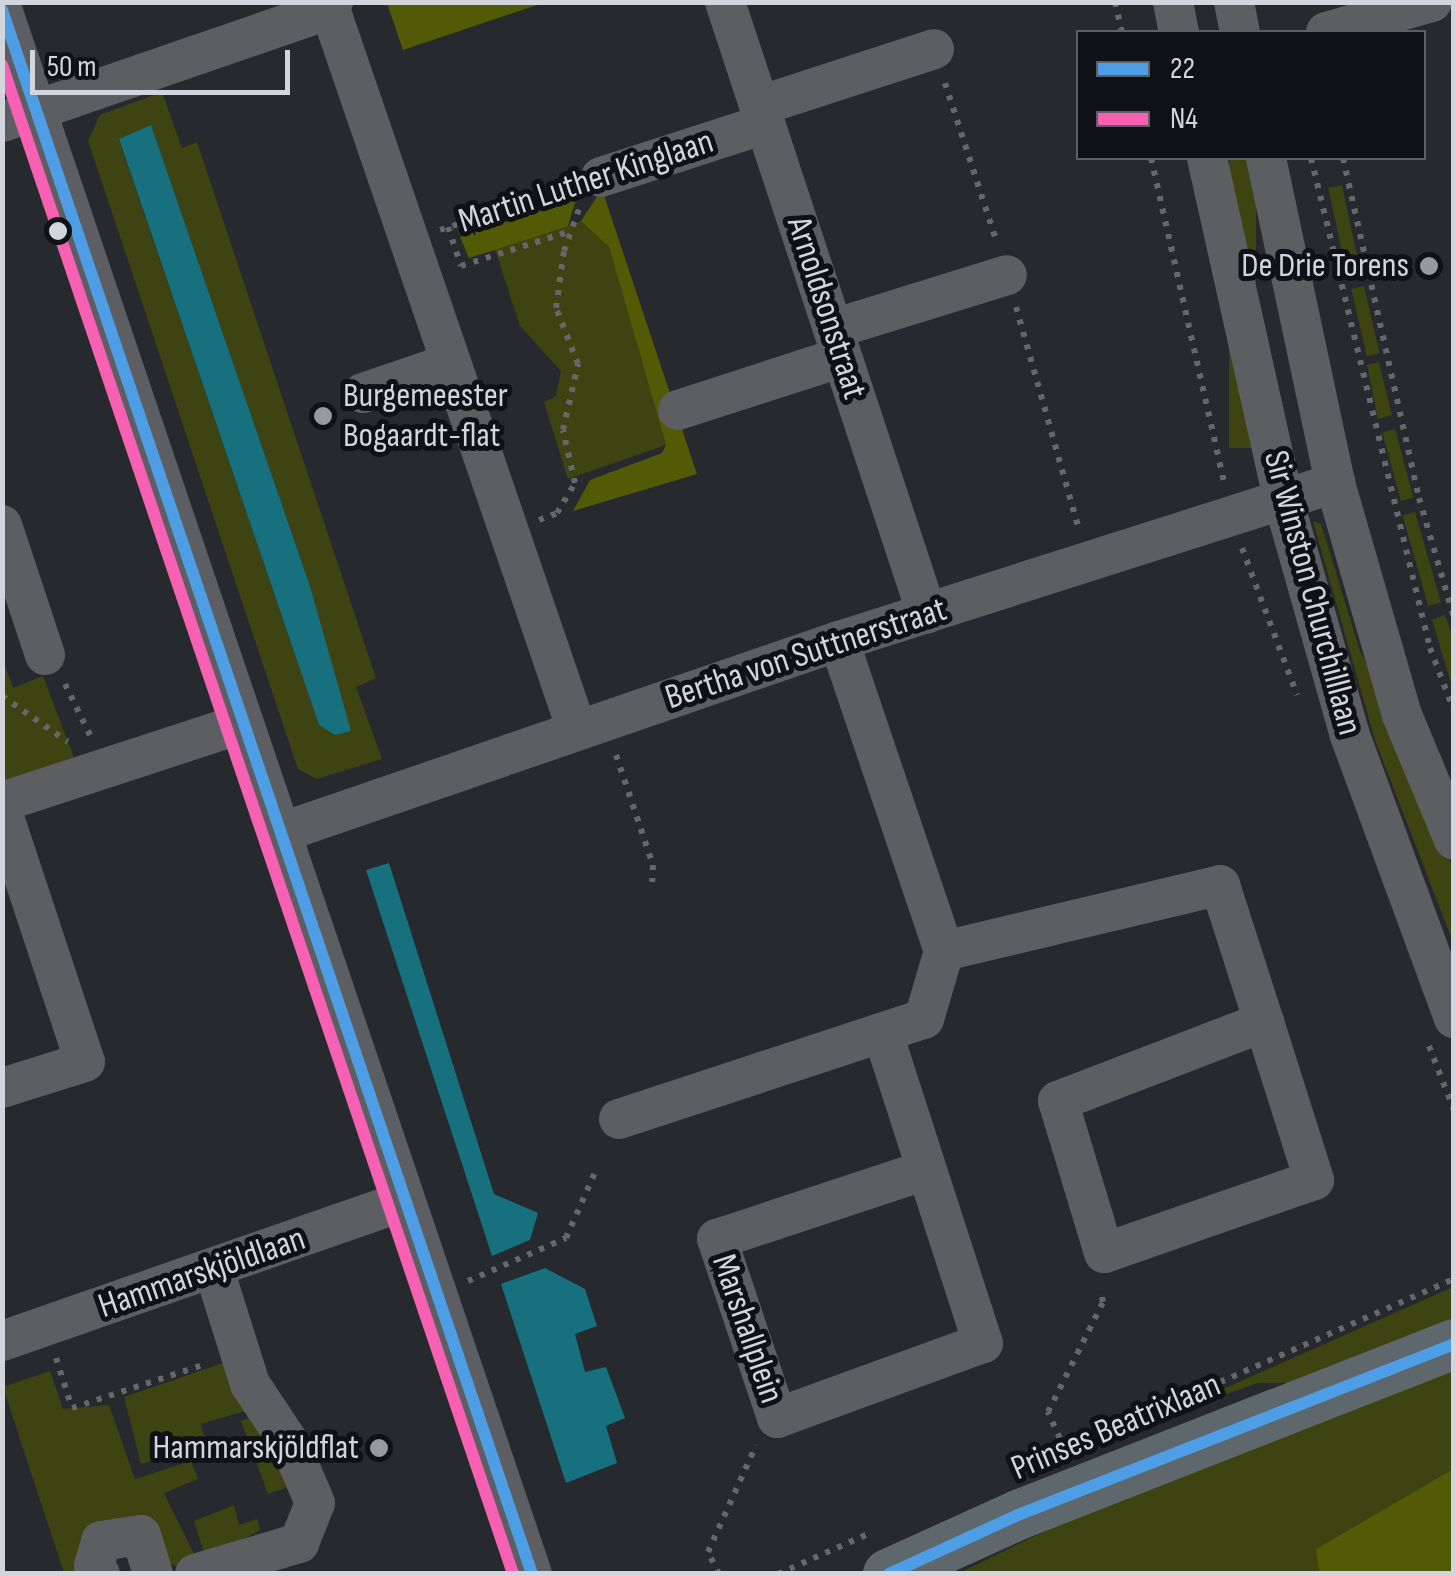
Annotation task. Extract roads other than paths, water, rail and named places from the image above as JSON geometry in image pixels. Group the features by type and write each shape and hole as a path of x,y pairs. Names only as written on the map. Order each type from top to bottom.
{"main road":[{"name":"Prinses Beatrixlaan","path":"881,1552 1036,1508 1454,1344"}],"street":[{"name":"Arnoldsonstraat","path":"725,2 927,614"},
{"path":"1173,2 1179,30"},
{"path":"1234,2 1240,30"},
{"path":"1333,30 1432,2"},
{"path":"19,116 332,6 508,531 591,725"},
{"path":"2,8 19,116 280,834 401,1202 532,1574"},
{"name":"Martin Luther Kinglaan","path":"595,179 934,49"},
{"name":"Sir Winston Churchilllaan","path":"1207,160 1284,499 1349,733 1454,1018"},
{"name":"Sir Winston Churchilllaan","path":"1266,160 1335,483 1402,715 1454,840"},
{"path":"678,410 1007,275"},
{"path":"363,393 451,363"},
{"name":"Bertha von Suttnerstraat","path":"280,834 839,642 1230,513 1335,483"},
{"path":"2,526 45,655"},
{"path":"618,1119 924,1019 944,951 839,642"},
{"path":"2,802 241,724"},
{"path":"2,810 85,1062 2,1088"},
{"path":"944,951 1220,885 1264,1022 1314,1180 1104,1253 1058,1101 1264,1022"},
{"name":"Marshallplein","path":"883,1034 982,1343 777,1418 717,1239 926,1170"},
{"name":"Hammarskjöldlaan","path":"2,1341 401,1202"},
{"path":"196,1574 300,1542 315,1503 290,1444 250,1384 214,1270"},
{"path":"100,1574 94,1566 101,1540 141,1535 153,1574"}],"water":[{"path":"151,125 310,586 351,731 335,735 319,725 119,139"},
{"path":"389,863 494,1194 538,1213 530,1240 492,1256 366,870"},
{"path":"545,1268 585,1289 597,1326 575,1334 585,1372 606,1367 625,1418 606,1426 617,1463 566,1483 501,1284"}],"place":[{"name":"De Drie Torens","path":"1429,266"},
{"name":"Burgemeester Bogaardt-flat","path":"323,416"},
{"name":"Hammarskjöldflat","path":"379,1448"}]}
